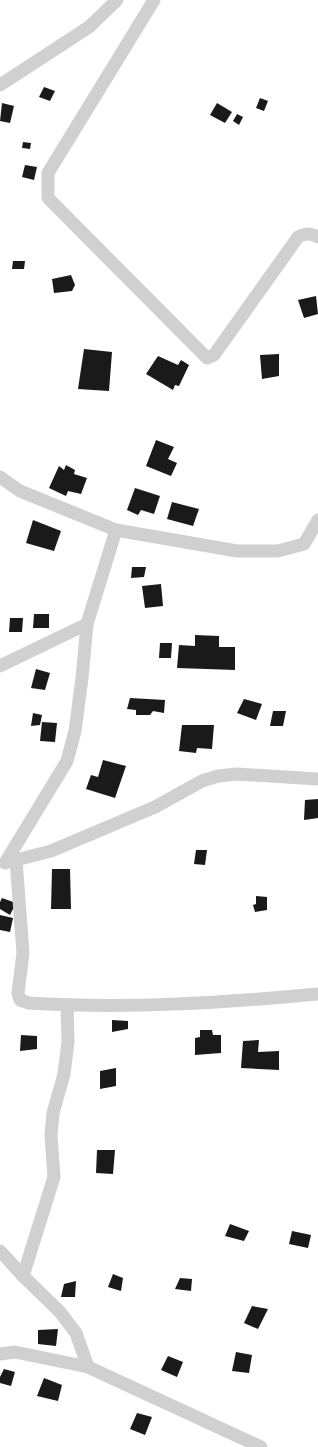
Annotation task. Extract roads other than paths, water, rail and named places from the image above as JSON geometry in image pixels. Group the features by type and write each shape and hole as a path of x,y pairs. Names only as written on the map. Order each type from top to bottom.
{"street":[{"path":"0,85 89,27 117,0"},
{"path":"154,0 48,173 48,198 207,358 214,355 298,237 310,233 318,237"},
{"path":"0,477 20,491 116,530 236,551 261,552 288,549 304,544 318,520"},
{"path":"116,530 87,624 75,731 66,761 7,862 23,953 18,993 20,1000 29,1003 114,1006 278,998 318,994"},
{"path":"0,666 87,624"},
{"path":"7,862 58,848 155,807 202,780 218,776 237,774 318,780"},
{"path":"23,1276 54,1177 51,1135 53,1113 64,1074 68,1042 66,1005"},
{"path":"0,1251 60,1312 76,1333 88,1367"},
{"path":"0,1354 15,1352 88,1367 261,1447"}]}
